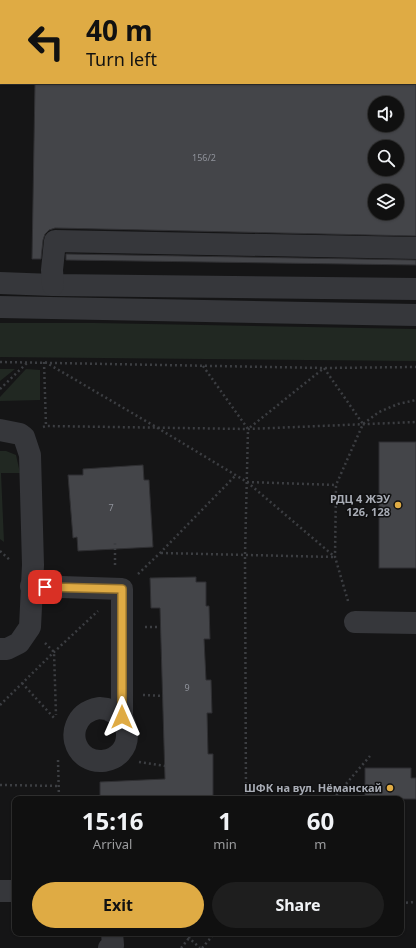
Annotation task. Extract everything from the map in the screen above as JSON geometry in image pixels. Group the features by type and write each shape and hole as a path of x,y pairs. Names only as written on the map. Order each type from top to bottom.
{"lane":[{"path":"53,285 52,270 55,241 416,248"},
{"path":"0,283 53,285 416,289"},
{"path":"0,307 416,315"},
{"path":"0,430 20,434 24,437 30,455 33,565 30,627 19,643 8,648 0,649"},
{"path":"31,586 122,589 122,717"},
{"path":"355,622 416,622"},
{"path":"0,891 12,891"},
{"path":"109,948 113,945 112,936"}],"path":[{"path":"0,362 324,368 416,368"},
{"path":"0,388 27,362"},
{"path":"44,362 46,426 248,428 416,422"},
{"path":"44,362 247,482 335,557"},
{"path":"203,366 248,428 244,555 246,796"},
{"path":"324,368 364,424"},
{"path":"248,428 324,368"},
{"path":"355,622 335,557 336,485 364,424 379,412 398,404 416,400"},
{"path":"0,705 54,652 160,553 236,475"},
{"path":"247,482 336,485"},
{"path":"160,553 335,557"},
{"path":"22,684 56,721"},
{"path":"336,796 370,756"},
{"path":"0,780 2,785 60,786 59,796"},
{"path":"404,903 416,902"},
{"path":"182,948 189,938 201,948 211,936"}],"shaded area":[{"path":"0,323 95,323 416,329 416,361 0,357"},
{"path":"0,369 15,369 0,381"},
{"path":"26,369 40,370 40,400 0,401 0,397"},
{"path":"0,451 6,451 16,455 20,473 1,473 4,542 0,539"}],"building":[{"path":"35,84 416,84 416,236 55,228 49,230 45,234 41,259 32,259"},
{"path":"66,254 416,260 416,265 66,260"},
{"name":"РДЦ 4 ЖЭУ 126, 128","path":"379,442 416,442 416,568 379,568"},
{"path":"143,465 144,480 149,480 153,547 78,551 77,537 73,538 68,475 83,475 83,469"},
{"path":"196,577 196,582 206,582 206,606 209,606 210,639 204,639 206,680 211,680 212,713 207,713 208,754 213,754 213,796 100,796 100,782 165,779 160,608 151,608 150,578"},
{"name":"ШФК на вул. Нёманскай","path":"365,768 411,768 411,778 416,778 416,799 404,799 404,796 365,796"}],"place":[{"name":"РДЦ 4 ЖЭУ 126, 128","path":"398,505"},
{"name":"ШФК на вул. Нёманскай","path":"390,788"}],"route":[{"path":"45,587 122,589 122,717"}]}
